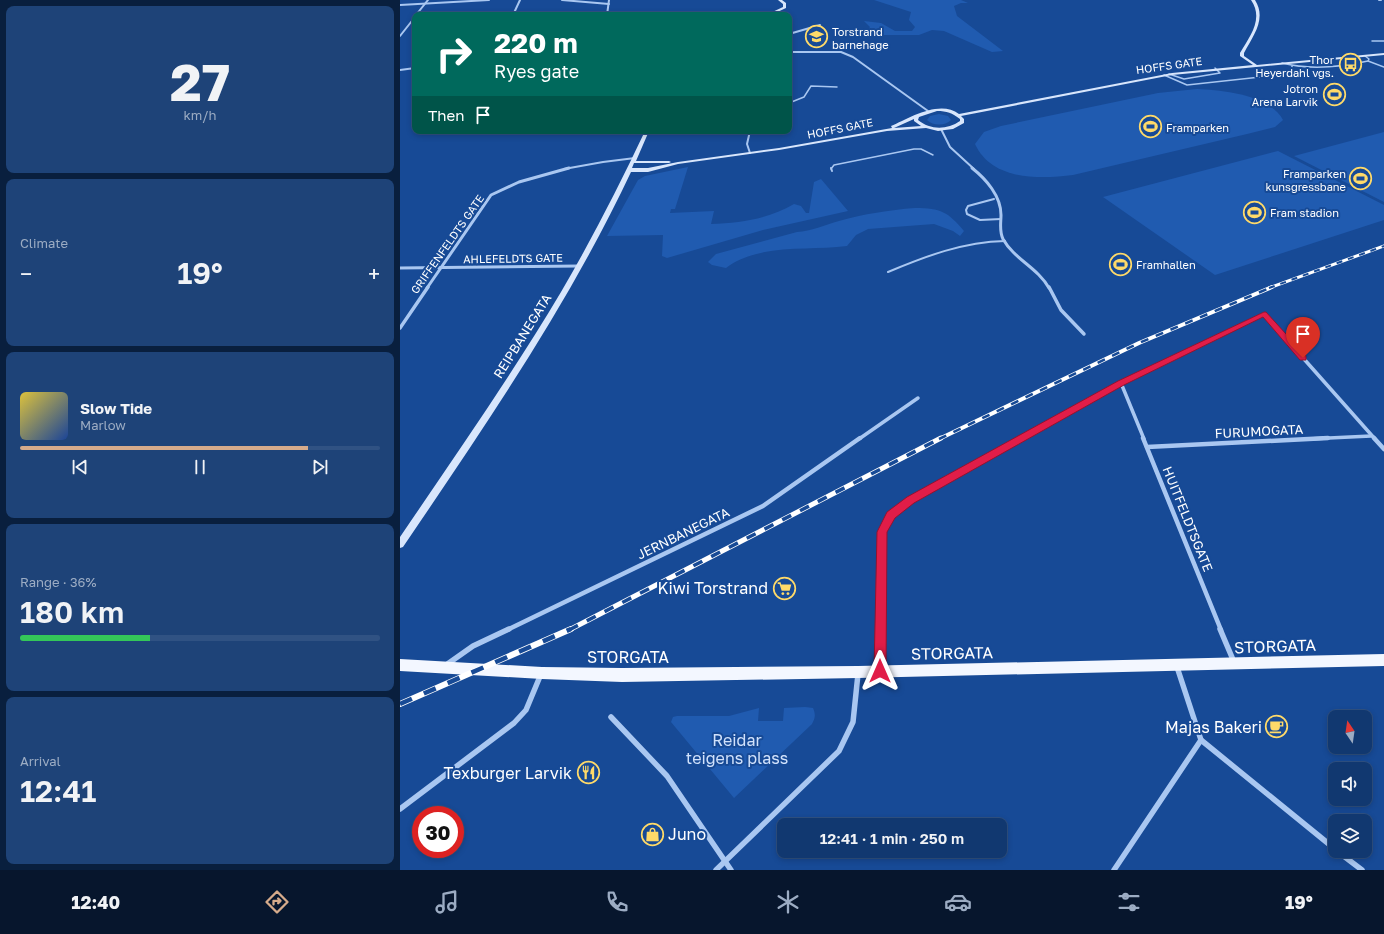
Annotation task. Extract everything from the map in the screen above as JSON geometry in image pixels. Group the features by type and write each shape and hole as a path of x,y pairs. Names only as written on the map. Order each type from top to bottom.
{"main road":[{"path":"1253,0 1259,11 1258,22 1242,53 1242,56 1255,65"},
{"path":"774,12 785,7 781,1"},
{"name":"HOFFS GATE","path":"959,115 1167,74 1215,68 1384,54"},
{"path":"928,111 945,111 959,115 962,119 962,122 957,126 941,129"},
{"name":"HOFFS GATE","path":"887,130 928,111"},
{"path":"916,117 916,120 925,127"},
{"name":"HOFFS GATE","path":"629,170 648,170 678,163 815,144 887,130 925,127 941,129"},
{"name":"REIPBANEGATA","path":"400,544 483,422 543,328 579,266 629,170 646,134"},
{"name":"HOFFS GATE","path":"634,160 678,163"},
{"name":"STORGATA","path":"400,665 444,666 542,673 622,675 858,672 1384,660"}],"street":[{"path":"419,12 428,0"},
{"path":"400,6 489,0"},
{"path":"514,12 520,0"},
{"path":"562,0 608,4"},
{"path":"607,12 609,0"},
{"path":"400,36 412,21"},
{"path":"792,33 820,25"},
{"path":"792,52 841,52 853,57 928,111"},
{"path":"400,70 412,68"},
{"path":"941,129 946,144 961,160 989,184 994,191 994,198 1001,211 1000,229 1005,241 1011,249 1039,274 1049,286 1061,310 1084,334"},
{"path":"749,134 747,144 750,153"},
{"name":"GRIFFENFELDTS GATE","path":"400,328 491,196 499,189 542,175 614,160 634,160"},
{"name":"AHLEFELDTS GATE","path":"400,268 442,266 460,269 579,266"},
{"path":"880,671 882,532 891,515 911,500 1121,383 1264,314 1384,449"},
{"name":"HUITFELDTSGATE","path":"1121,383 1235,664"},
{"name":"JERNBANEGATA","path":"444,666 473,646 763,506 918,398"},
{"name":"FURUMOGATA","path":"1147,447 1371,436"},
{"path":"1177,665 1201,740 1328,843"},
{"path":"716,870 838,751 853,722 858,672"},
{"path":"400,809 514,723 526,710 542,673"},
{"path":"611,717 667,776 731,870"},
{"path":"1114,870 1201,740"},
{"path":"1346,858 1362,870"}],"lane":[{"path":"1372,41 1384,41"},
{"path":"1365,56 1369,59 1368,61"},
{"path":"1282,62 1292,66 1309,67 1368,61 1384,67"},
{"path":"1167,74 1187,85 1287,74 1292,73 1292,66"},
{"path":"1167,74 1184,79 1220,73 1215,68"},
{"path":"792,102 804,97 811,86 837,86"},
{"path":"832,171 831,168 834,165 914,149 921,149 933,155"},
{"path":"994,198 968,206 966,210 967,214 980,220 1001,219"},
{"path":"888,272 931,255 966,244 987,241 1005,241"}],"green space":[{"path":"874,0 961,0 968,3 961,3 954,6 957,16 1003,51 992,52 944,31 932,30 919,35 854,35 868,30 870,27 864,21 881,23 895,31 912,31 915,27 909,20 911,12"},
{"path":"1197,89 1232,93 1257,99 1277,112 1283,120 1275,127 1073,175 1032,177 1005,171 993,165 983,156 975,144 984,132 1001,126 1158,93"},
{"path":"939,114 948,116 951,120 946,123 939,124 932,123 927,120 930,116"},
{"name":"Framparken kunsgressbane","path":"1384,132 1384,202 1294,156"},
{"name":"Fram stadion","path":"1278,151 1384,205 1384,220 1215,275 1103,197"},
{"path":"688,167 675,209 671,209 670,213 714,211 711,224 733,223 764,217 794,204 801,206 806,213 809,213 814,182 821,179 848,211 763,230 667,258 662,256 663,235 607,236 638,180 645,176"},
{"path":"915,208 938,210 943,212 953,219 964,231 960,236 953,231 934,224 868,229 856,235 847,246 769,251 739,260 726,268 712,265 708,262 716,254 797,232 877,213"},
{"name":"Reidar teigens plass","path":"759,708 758,721 783,721 784,708 813,708 815,716 812,724 734,798 671,722 673,717 677,716 729,716"}],"railway":[{"path":"1269,288 1384,246"},
{"path":"940,439 1139,343 1272,287"},
{"path":"571,629 940,439"},
{"path":"400,704 571,629"}],"place":[{"name":"Torstrand barnehage","path":"817,37"},
{"name":"Thor Heyerdahl vgs.","path":"1350,65"},
{"name":"Jotron Arena Larvik","path":"1334,94"},
{"name":"Framparken","path":"1151,127"},
{"name":"Framparken kunsgressbane","path":"1361,179"},
{"name":"Fram stadion","path":"1255,212"},
{"name":"Framhallen","path":"1120,264"},
{"name":"Kiwi Torstrand","path":"784,588"},
{"name":"Majas Bakeri","path":"1277,727"},
{"name":"Texburger Larvik","path":"588,773"},
{"name":"Juno","path":"653,834"}],"route":[{"path":"880,671 882,532 891,515 911,500 1121,383 1264,314 1303,358"}]}
